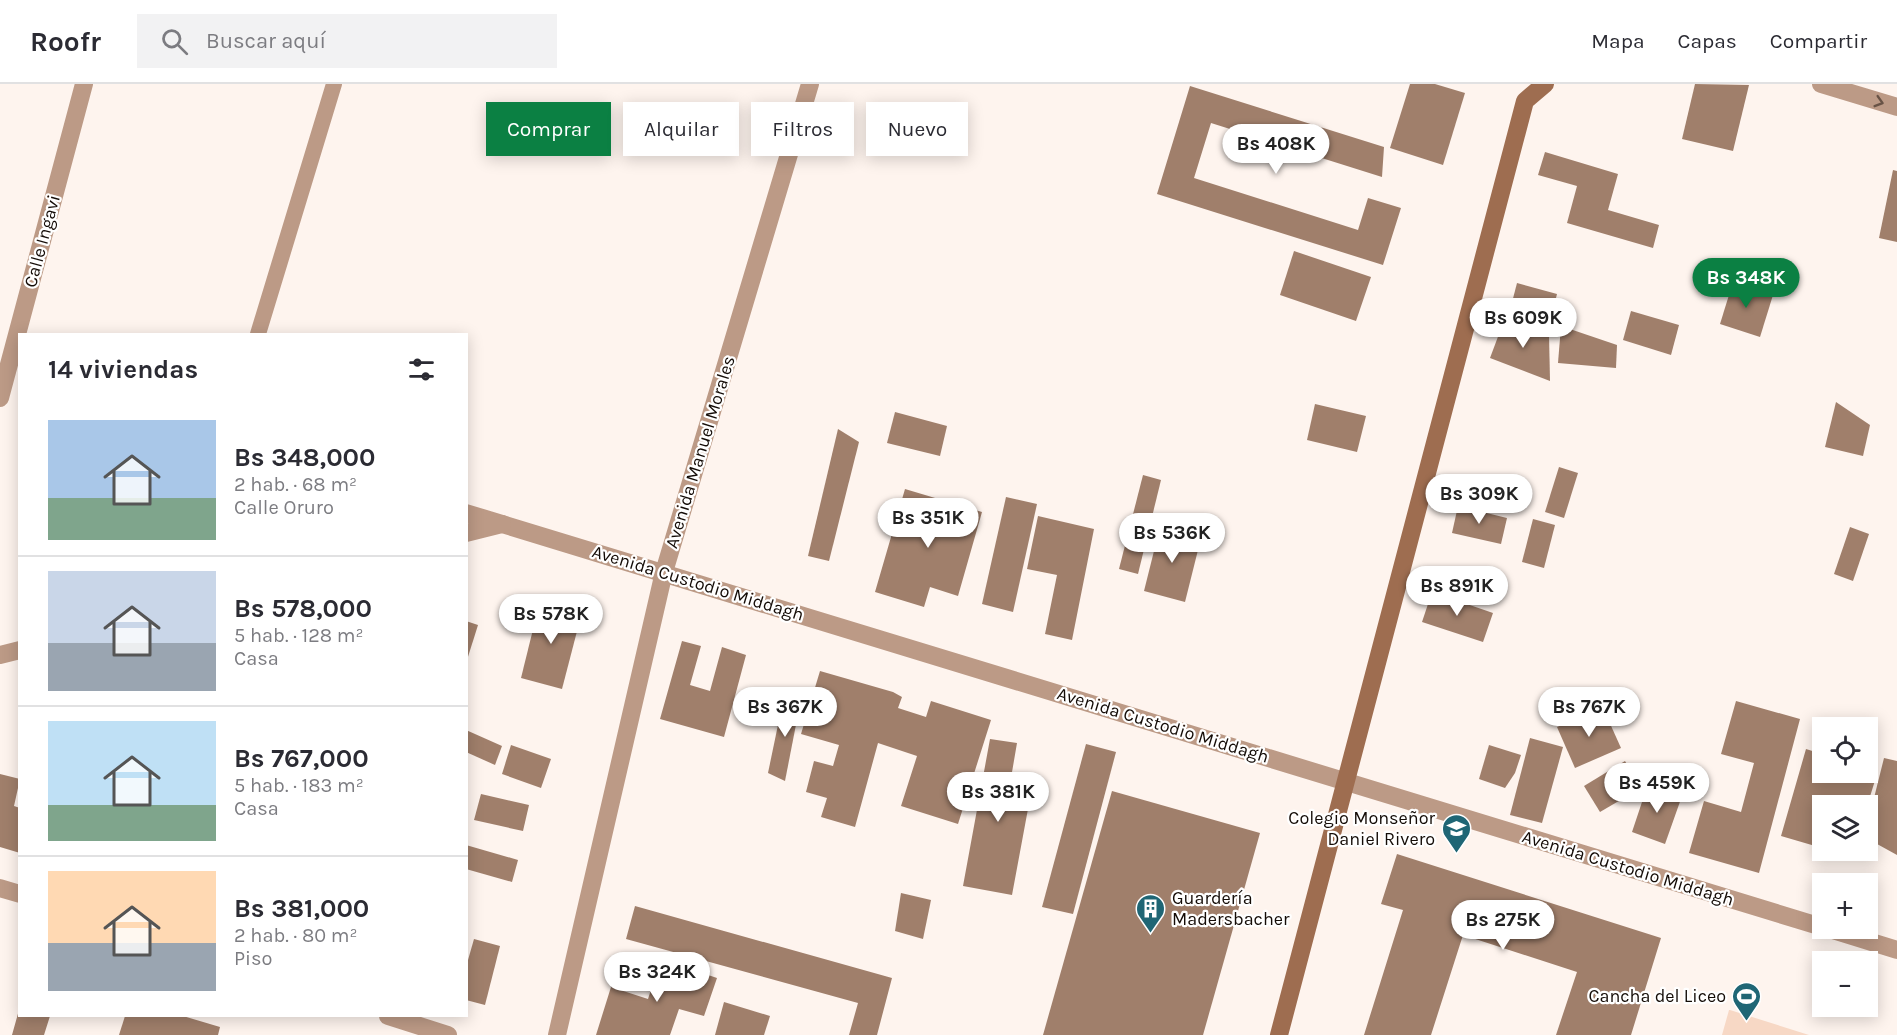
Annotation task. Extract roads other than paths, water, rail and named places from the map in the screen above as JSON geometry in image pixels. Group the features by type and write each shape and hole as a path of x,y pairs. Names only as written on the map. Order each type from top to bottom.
{"street":[{"name":"Calle Ingavi","path":"22,333 84,84"},
{"name":"Avenida Manuel Morales","path":"557,1035 664,572 810,84"},
{"path":"1279,1035 1526,101 1545,84"},
{"path":"1821,84 1897,107"},
{"name":"Calle Ingavi","path":"8,389 18,349"},
{"name":"Avenida Custodio Middagh","path":"468,514 1812,924"},
{"path":"468,532 504,523"},
{"path":"0,655 18,650"},
{"path":"0,888 18,893"},
{"name":"Avenida Custodio Middagh","path":"1860,939 1897,950"},
{"path":"391,1017 448,1035"}],"lane":[{"path":"258,333 334,84"}],"place":[{"name":"Colegio Monseñor Daniel Rivero","path":"1456,854"},
{"name":"Guardería Madersbacher","path":"1151,934"},
{"name":"Cancha del Liceo","path":"1747,1022"}]}
